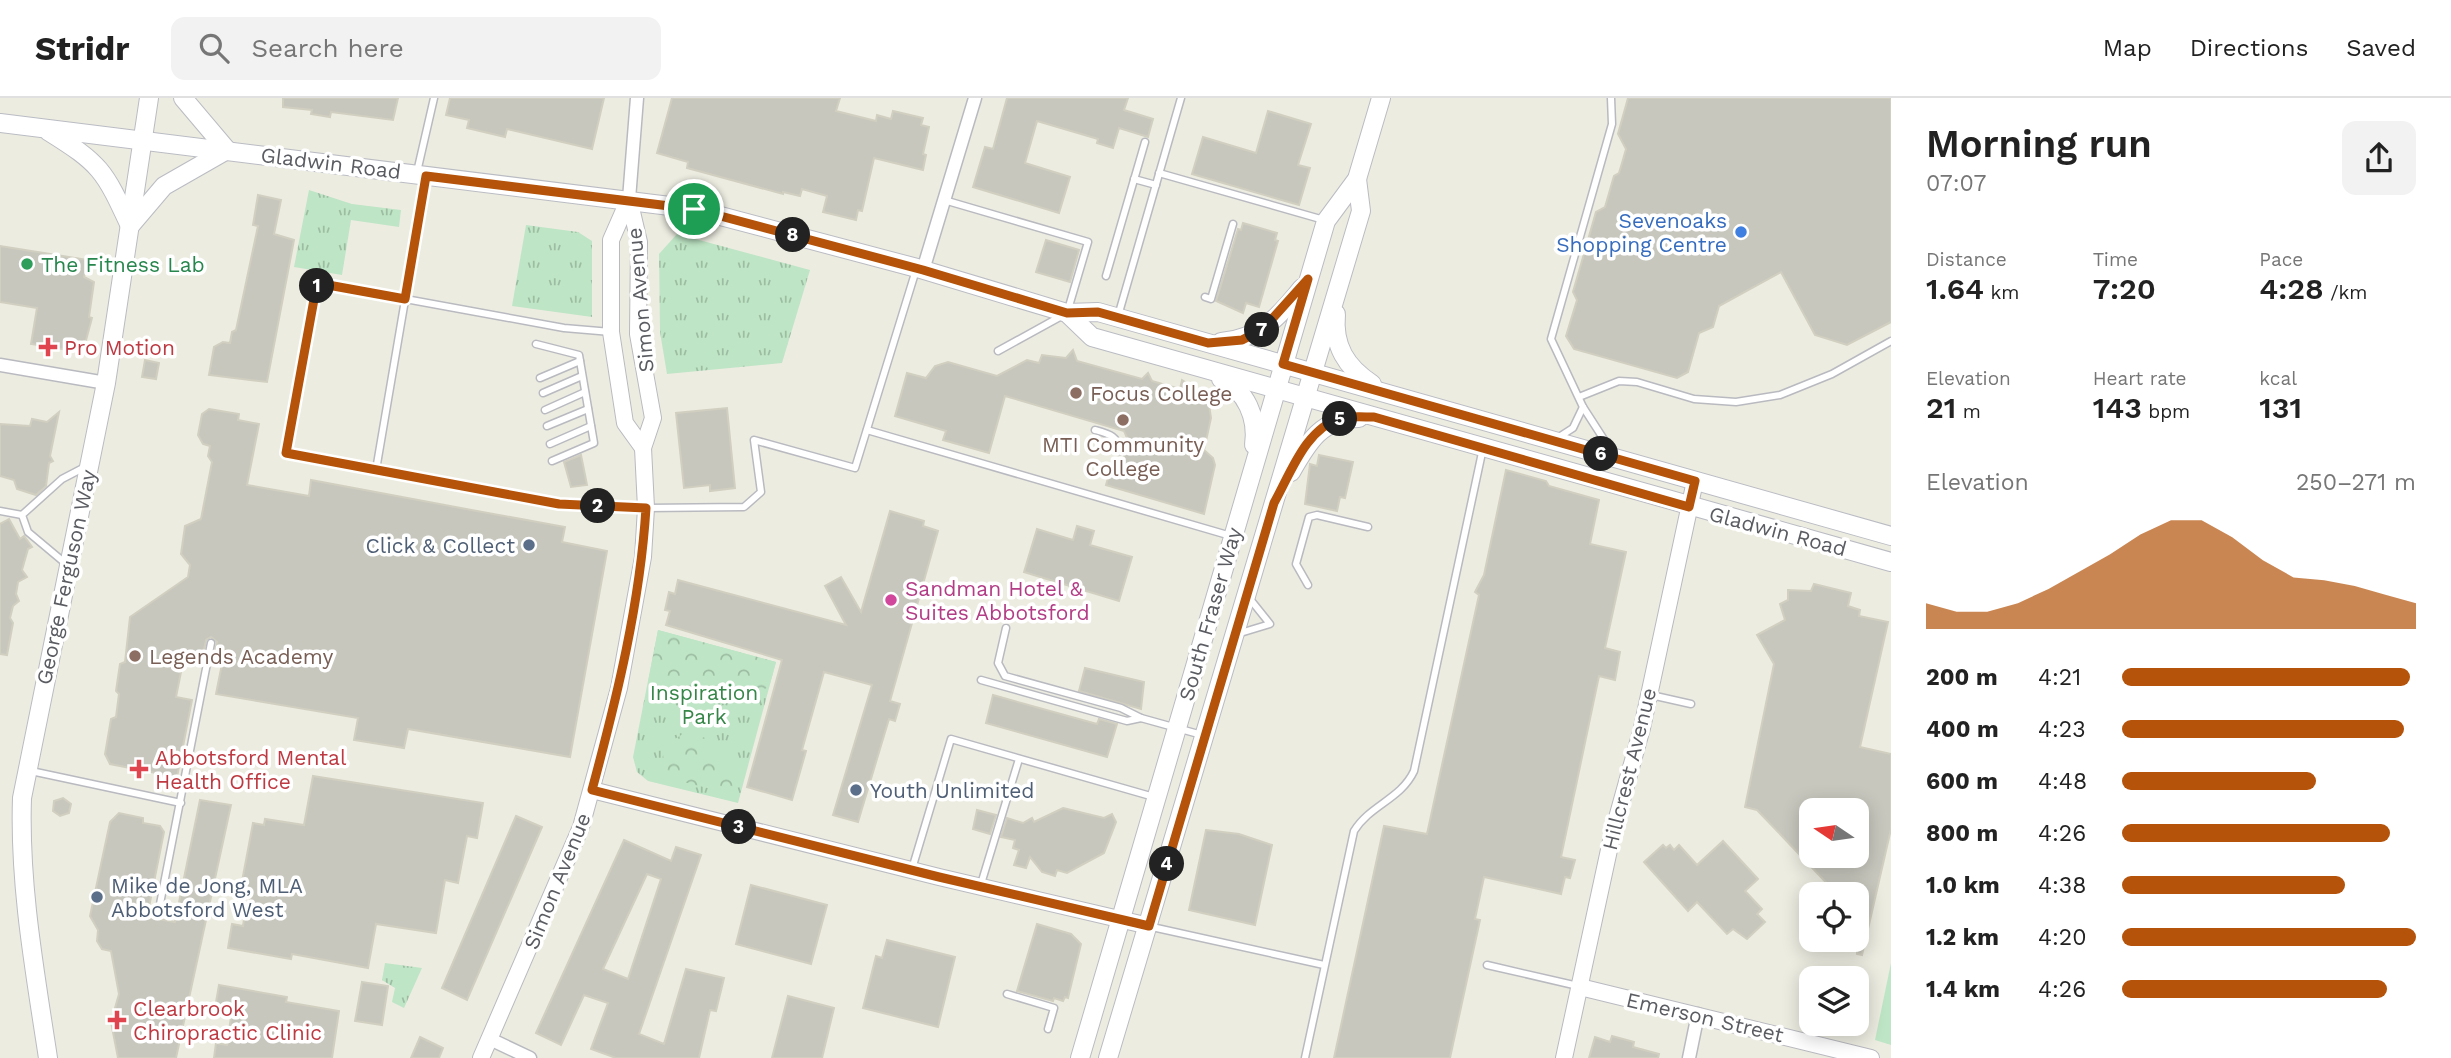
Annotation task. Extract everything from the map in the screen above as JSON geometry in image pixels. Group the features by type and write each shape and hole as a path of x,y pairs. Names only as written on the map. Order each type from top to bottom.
{"main road":[{"name":"George Ferguson Way","path":"48,1058 26,901 20,834 26,769 106,383 149,98"},
{"path":"42,128 84,153 105,173 130,226 164,186 227,150 183,98"},
{"name":"South Fraser Way","path":"1080,1058 1326,221 1357,179 1381,98"},
{"name":"Gladwin Road","path":"0,123 694,209 920,269 1067,313 1098,312 1891,536"},
{"name":"South Fraser Way","path":"1108,1058 1361,211 1357,179"},
{"path":"1208,343 1242,340 1263,329 1308,279"},
{"path":"1339,287 1335,329 1341,355 1353,372 1384,392"},
{"name":"Gladwin Road","path":"1067,313 1092,337 1891,562"},
{"path":"1192,365 1234,384 1248,404 1256,430 1248,483"},
{"path":"1274,503 1308,441 1324,426 1342,418 1374,417"}],"street":[{"path":"628,199 637,98"},
{"path":"920,269 975,98"},
{"name":"Simon Avenue","path":"628,199 611,240 611,332 625,423 643,448"},
{"name":"Simon Avenue","path":"481,1058 573,848 592,790 619,688 643,557 646,508 643,448 653,418 638,334 639,242 628,199"},
{"path":"0,365 106,383"},
{"name":"Hillcrest Avenue","path":"1564,1058 1612,836 1649,694 1695,481"},
{"path":"592,790 980,887 1149,926"},
{"name":"Emerson Street","path":"1580,987 1871,1058"},
{"path":"1689,1058 1698,1014"},
{"path":"490,1039 530,1058"}],"lane":[{"path":"376,470 405,299 434,98"},
{"path":"1118,318 1181,98"},
{"path":"1611,98 1612,124 1552,327 1553,348 1607,448 1619,459"},
{"path":"1106,276 1145,142"},
{"path":"1159,173 1326,221"},
{"path":"1134,179 1156,186"},
{"path":"944,200 1088,242 1067,313 998,351"},
{"path":"1205,297 1211,299 1233,224"},
{"path":"611,332 565,328 317,283 286,453 559,504 646,508 744,507 761,492 754,440 855,468 920,269"},
{"path":"1579,397 1619,381 1637,382 1694,399 1736,402 1780,395 1832,374 1891,341"},
{"path":"536,344 579,355 594,443 552,461"},
{"path":"540,378 580,361"},
{"path":"542,393 582,376"},
{"path":"545,410 585,392"},
{"path":"1554,440 1573,428 1583,407"},
{"path":"547,426 588,409"},
{"path":"550,444 591,426"},
{"path":"867,430 1233,536"},
{"path":"1095,430 1111,435 1118,441 1120,451"},
{"path":"1305,1058 1354,831 1370,811 1404,788 1413,771 1483,448"},
{"path":"22,516 62,480 90,464"},
{"path":"0,511 22,516"},
{"path":"1308,585 1296,564 1309,517 1317,515 1368,527"},
{"path":"22,516 28,532 69,567"},
{"path":"1236,634 1270,624 1247,596"},
{"path":"1006,628 998,663 1005,676 1121,708 1141,718 1205,736"},
{"path":"159,909 211,643"},
{"path":"981,680 1127,721 1141,718"},
{"path":"1649,694 1691,704"},
{"path":"912,870 951,740 1156,797"},
{"path":"980,887 1019,759"},
{"path":"26,769 181,803"},
{"path":"1149,926 1324,965"},
{"path":"1487,965 1580,987"},
{"path":"1007,994 1054,1008 1048,1029"}],"green space":[{"path":"309,190 352,204 401,210 399,227 351,220 342,275 294,267"},
{"path":"526,225 578,232 592,241 592,317 512,306"},
{"path":"677,234 810,270 782,363 667,374 660,332 659,254"},
{"name":"Inspiration Park","path":"658,630 776,662 738,803 648,781 637,772 633,757"},
{"path":"658,630 776,662 769,687 755,693 738,689 724,698 678,694 659,688 648,682"},
{"path":"686,732 712,740 724,766 735,768 739,784 727,793 656,775 664,762 662,747"},
{"path":"385,963 422,968 404,1008 392,1002 395,988 382,980"},
{"path":"1891,963 1891,1045 1875,1040"}],"building":[{"path":"283,98 398,98 393,120 331,112 330,117 311,114 312,110 283,107"},
{"path":"450,98 604,98 592,149 507,129 505,137 467,128 469,120 446,115"},
{"path":"672,98 840,98 836,111 876,121 877,115 891,119 893,111 923,118 921,125 929,127 923,154 926,155 923,170 874,158 862,211 858,210 856,220 823,212 827,196 802,189 800,196 783,194 687,168 688,162 657,153"},
{"path":"1007,98 1128,98 1124,110 1153,119 1148,137 1119,128 1113,148 1097,143 1098,139 1037,121 1025,163 1070,177 1059,213 973,187 985,147 993,149"},
{"name":"Sevenoaks Shopping Centre","path":"1628,98 1891,98 1891,322 1847,345 1815,335 1781,272 1719,306 1713,327 1699,333 1688,372 1677,378 1574,349 1566,336 1577,300 1573,292 1596,212 1605,207 1626,149 1618,134"},
{"path":"1268,111 1311,124 1298,165 1310,168 1299,205 1192,174 1203,137 1256,153"},
{"path":"258,195 281,200 274,234 294,240 267,382 209,375 214,347 223,342 230,343 232,332 236,330 258,226 253,225"},
{"path":"1243,223 1277,233 1275,240 1278,241 1259,307 1246,303 1243,313 1216,301 1238,229 1241,230"},
{"path":"1046,240 1079,250 1070,282 1036,272"},
{"path":"0,246 88,260 84,277 94,282 89,317 92,318 85,344 76,342 75,351 31,344 37,308 0,302"},
{"path":"1073,350 1077,361 1142,379 1148,373 1152,381 1180,389 1182,380 1202,393 1209,404 1211,418 1204,450 1213,458 1215,465 1204,514 1106,485 1110,471 1119,474 1128,440 1124,431 1005,396 989,453 943,440 946,431 895,416 907,373 926,378 935,366 948,362 997,376 1027,360 1039,363 1042,355 1066,358"},
{"path":"145,360 159,363 156,379 142,377"},
{"path":"727,408 735,488 710,491 710,485 684,488 676,413"},
{"path":"209,409 239,414 238,420 259,424 247,485 309,496 311,480 565,527 562,542 607,551 570,757 408,729 404,748 354,740 358,718 216,694 223,659 214,657 217,642 211,637 206,640 203,655 185,652 176,697 192,700 177,777 110,764 105,754 111,719 116,717 119,694 116,691 120,664 125,662 130,617 188,577 190,565 181,554 185,526 201,519 212,462 208,456 210,446 203,444 198,435 202,414"},
{"path":"59,412 50,456 53,461 49,463 46,486 36,495 17,489 14,480 0,476 0,424 30,426 32,419 47,422"},
{"path":"581,455 587,485 571,487 564,462"},
{"path":"1319,455 1353,462 1345,498 1340,497 1337,511 1305,504 1310,464 1317,466"},
{"path":"1506,470 1599,500 1590,544 1626,552 1605,648 1620,652 1615,680 1599,676 1561,857 1575,860 1570,878 1565,877 1561,894 1484,877 1475,919 1480,920 1450,1058 1334,1058 1384,826 1427,834 1479,595 1475,592 1484,575"},
{"path":"890,511 924,521 923,526 938,531 890,701 900,704 895,721 889,719 858,822 833,815 872,685 824,672 802,750 806,751 792,800 747,787 782,660 666,625 670,611 665,610 669,592 675,594 678,580 846,625 825,586 841,577 861,612"},
{"path":"9,519 20,539 24,536 32,547 28,549 22,570 27,577 18,582 16,594 19,601 13,606 10,618 13,623 7,655 0,654 0,524"},
{"path":"1077,526 1094,531 1090,545 1132,557 1119,601 1024,572 1037,529 1073,540"},
{"path":"1814,584 1851,593 1848,606 1860,610 1859,616 1888,622 1860,747 1891,754 1891,829 1869,925 1869,882 1826,882 1812,868 1869,868 1869,798 1799,798 1799,854 1757,810 1745,807 1774,664 1757,635 1785,620 1780,604 1788,600 1788,590 1811,591"},
{"path":"1085,668 1144,682 1141,709 1079,691"},
{"path":"993,695 1097,724 1099,719 1117,724 1107,757 986,723"},
{"path":"313,776 483,803 477,838 467,836 458,883 445,880 436,933 376,924 368,968 292,954 291,959 228,948 232,924 243,926 244,919 247,920 251,893 240,892 253,823 264,825 265,819 304,825"},
{"path":"63,798 71,804 69,813 60,816 53,811 54,801"},
{"path":"200,800 231,805 176,1058 118,1058 111,1022 119,994 111,951 102,949 97,941 98,930 90,916 110,822 119,813 143,818 143,823 160,826 164,832 147,917 175,922"},
{"path":"1063,808 1104,818 1112,814 1116,822 1104,853 1067,873 1057,870 1055,876 1042,872 1030,857 1026,868 1014,865 1019,850 1013,848 1015,840 1001,837 1007,818 1023,823 1032,818 1034,822"},
{"path":"977,810 996,815 990,834 973,829"},
{"path":"516,816 542,827 467,1000 442,988"},
{"path":"1206,830 1239,834 1272,845 1255,925 1189,910"},
{"path":"624,840 671,861 676,847 701,855 639,1034 664,1044 686,969 724,978 716,1011 710,1010 699,1058 616,1058 591,1049 608,1003 584,995 561,1045 536,1033","holes":["647,874 661,879 628,979 603,969"]},
{"path":"1723,841 1758,879 1745,891 1762,909 1757,914 1765,922 1747,939 1733,929 1727,934 1697,902 1688,911 1644,862 1663,845 1666,848 1670,845 1674,850 1679,845 1697,865"},
{"path":"751,885 827,905 811,964 736,944"},
{"path":"1037,924 1071,934 1081,944 1068,998 1065,997 1063,1001 1054,998 1053,1001 1017,991"},
{"path":"887,940 955,957 938,1027 863,1008 876,956 882,958"},
{"path":"362,982 388,986 382,1025 355,1021"},
{"path":"219,985 287,997 286,1002 339,1011 332,1058 214,1058 216,1043 227,1045 231,1017 224,1016 225,1010 215,1008"},
{"path":"788,996 834,1008 822,1058 772,1058"},
{"path":"1612,1036 1634,1042 1633,1047 1659,1054 1658,1058 1589,1058 1595,1037 1610,1042"},
{"path":"420,1037 443,1048 439,1058 411,1058"}],"place":[{"name":"Sevenoaks Shopping Centre","path":"1741,232"},
{"name":"The Fitness Lab","path":"27,264"},
{"name":"Pro Motion","path":"48,347"},
{"name":"Focus College","path":"1076,393"},
{"name":"MTI Community College","path":"1123,420"},
{"name":"Click & Collect","path":"529,545"},
{"name":"Sandman Hotel & Suites Abbotsford","path":"891,600"},
{"name":"Legends Academy","path":"135,656"},
{"name":"Abbotsford Mental Health Office","path":"139,769"},
{"name":"Youth Unlimited","path":"856,790"},
{"name":"Mike de Jong, MLA Abbotsford West","path":"97,897"},
{"name":"Clearbrook Chiropractic Clinic","path":"117,1020"}],"route":[{"path":"426,176 694,209 923,270 1067,313 1098,312 1208,343 1242,340 1263,329 1288,305 1308,279 1283,364 1695,481 1689,507 1374,417 1342,418 1324,426 1308,441 1274,503 1149,926 939,877 592,790 619,688 643,557 646,508 559,504 286,453 317,283 405,299 426,176"}]}
